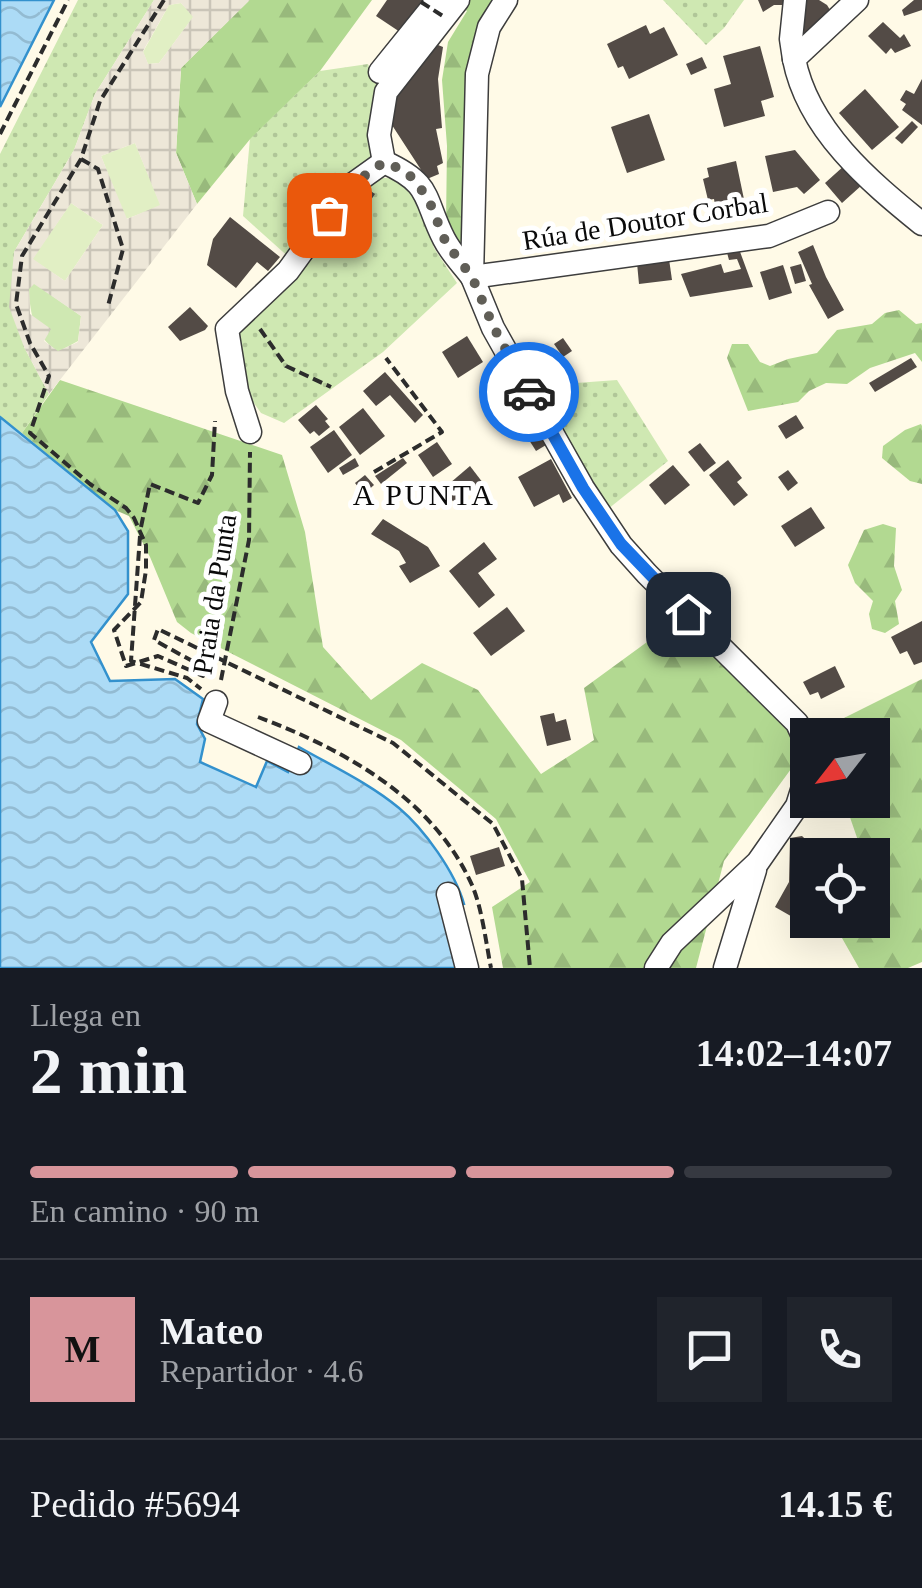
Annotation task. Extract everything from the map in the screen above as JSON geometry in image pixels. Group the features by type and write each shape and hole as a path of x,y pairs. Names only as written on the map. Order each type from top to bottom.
{"street":[{"path":"472,277 477,74 488,27 506,0"},
{"path":"795,0 791,39 798,80 818,119 877,187 922,224"},
{"path":"794,59 857,0"},
{"path":"384,162 379,134 386,92 441,5"},
{"path":"380,72 441,5"},
{"path":"384,162 407,172 428,198 446,243 472,277 517,371 583,488 621,544 792,718"},
{"path":"250,432 237,390 227,330 288,271 349,187 384,162"},
{"name":"Rúa de Doutor Corbal","path":"472,277 769,236 828,212"},
{"path":"216,702 209,721 300,763"},
{"path":"656,968 672,943 758,862 790,816"},
{"path":"725,968 758,862"},
{"path":"448,894 467,968"},
{"path":"735,930 742,968"}],"path":[{"path":"0,134 68,0"},
{"path":"164,0 100,101 81,159 22,256 16,304 30,344 49,376 30,432 90,484 126,508 146,545 142,602 114,630 126,666 158,656 204,676 206,668 154,640 158,628 393,744 494,824 522,880 530,968"},
{"path":"81,159 98,170 124,249 108,306"},
{"path":"247,311 286,366 331,387"},
{"path":"374,472 442,432 386,358"},
{"name":"Praia da Punta","path":"215,420 212,475 198,502 150,484 141,521 131,661 187,678 216,702 250,540 250,432"},
{"path":"250,714 360,764 410,801 453,850 474,888 492,968"}],"green space":[{"path":"78,0 154,0 95,94 74,150 14,252 24,347 49,394 22,433 0,417 0,154"},
{"path":"249,0 372,0 320,71 251,138 197,204 176,153 181,68"},
{"path":"464,0 497,0 463,244 451,239 446,223 447,146 442,80 448,42 467,11 460,5"},
{"path":"663,0 744,0 706,45"},
{"path":"181,3 194,16 159,63 148,64 143,52 169,5"},
{"path":"368,64 375,80 387,83 371,138 372,177 400,179 420,199 434,248 457,283 383,352 284,423 261,413 243,388 235,333 302,269 243,216 250,138 320,71"},
{"path":"135,143 161,206 126,219 101,156"},
{"path":"71,203 103,225 65,281 32,259"},
{"path":"34,283 81,316 78,341 58,352 35,324 29,288"},
{"path":"899,310 916,324 922,323 922,362 915,353 870,368 847,384 826,383 798,402 748,411 727,358 732,344 748,344 760,362 770,366 817,353 837,330 872,324 885,313"},
{"path":"60,380 282,455 305,532 323,647 371,700 422,663 478,690 541,774 594,740 584,688 695,607 808,718 790,718 790,770 724,861 696,968 503,968 492,907 530,882 496,819 401,740 191,633 177,622 129,516 115,510 22,433"},
{"path":"617,380 668,461 608,509 535,386"},
{"path":"921,424 922,484 910,481 882,458 883,446"},
{"path":"883,524 896,528 894,566 902,590 895,601 899,624 885,633 872,629 869,614 873,601 855,583 848,565 864,530"},
{"path":"922,679 922,962 908,968 859,968 842,938 890,938 890,838 857,838 850,818 890,818 890,718 844,718"}],"shaded area":[{"path":"154,0 250,0 181,68 176,153 197,204 49,394 24,347 9,307 14,252 74,150 95,94","holes":["181,3 193,17 159,63 148,64 143,51 169,5","135,143 160,205 127,219 101,156","71,203 103,225 65,281 33,259","34,284 81,316 78,342 58,351 44,341 51,329 30,314 29,289"]}],"water":[{"path":"0,0 54,0 0,107"},
{"path":"0,417 115,510 128,531 128,594 91,642 110,681 175,679 203,699 197,724 205,739 200,762 256,787 267,761 288,772 299,747 399,808 438,852 460,892 464,904 442,910 457,968 0,968"}],"building":[{"path":"387,0 423,0 400,32 376,16"},
{"path":"758,0 788,0 788,5 774,5 763,12"},
{"path":"807,0 827,5 832,19 799,38 797,6"},
{"path":"914,0 922,0 922,10 904,16 902,10"},
{"path":"883,22 900,38 904,34 911,46 895,53 891,48 886,54 868,36"},
{"path":"646,25 650,34 664,27 678,55 629,79 623,66 618,68 607,44"},
{"path":"433,43 443,47 438,79 442,128 436,129 443,163 437,166 439,174 427,179 390,122 392,98"},
{"path":"760,46 774,97 761,101 765,116 724,127 714,89 731,84 723,56"},
{"path":"702,57 707,68 691,75 686,64"},
{"path":"922,79 922,125 902,110 906,104 900,100 906,90 914,94"},
{"path":"865,89 899,127 872,150 839,113"},
{"path":"649,114 665,160 627,173 611,127"},
{"path":"912,121 918,127 902,144 895,138"},
{"path":"795,150 820,180 804,194 797,187 773,192 765,156"},
{"path":"736,161 745,204 716,211 714,199 708,200 703,179 709,177 707,168"},
{"path":"845,165 862,185 842,203 825,183"},
{"path":"362,185 375,194 366,207 353,198"},
{"path":"230,217 280,257 268,271 257,262 236,288 207,265 213,239"},
{"path":"813,245 844,310 828,319 809,285 812,284 798,252"},
{"path":"726,249 739,249 753,287 690,297 681,274 721,264 724,273 741,269 737,259 729,260"},
{"path":"669,259 672,280 639,284 637,263"},
{"path":"801,264 806,281 795,284 790,267"},
{"path":"783,265 792,293 769,300 760,272"},
{"path":"190,307 208,326 180,341 168,327"},
{"path":"467,336 483,362 458,378 442,352"},
{"path":"563,338 572,351 563,357 554,344"},
{"path":"911,358 917,367 875,392 869,383"},
{"path":"385,372 423,415 415,423 390,395 376,406 363,391"},
{"path":"510,390 518,401 502,412 494,402"},
{"path":"316,405 330,427 319,436 314,431 310,434 298,420"},
{"path":"363,408 385,436 360,455 339,427"},
{"path":"796,415 804,428 786,439 778,426"},
{"path":"529,418 546,445 536,451 519,424"},
{"path":"334,430 352,455 328,473 310,447"},
{"path":"437,442 452,464 433,477 418,455"},
{"path":"700,443 716,463 704,472 688,452"},
{"path":"355,458 359,466 343,475 339,468"},
{"path":"403,458 407,463 381,484 375,476"},
{"path":"551,459 572,498 563,503 559,494 534,507 518,477"},
{"path":"728,460 742,478 737,482 748,495 734,506 709,475"},
{"path":"673,465 690,485 665,505 649,485"},
{"path":"470,466 483,483 456,505 443,489"},
{"path":"788,470 798,483 788,491 778,477"},
{"path":"365,475 374,485 364,494 355,483"},
{"path":"811,507 825,528 795,547 781,526"},
{"path":"383,519 428,547 440,566 410,583 399,566 406,563 399,551 371,534"},
{"path":"484,542 497,559 478,573 495,595 479,608 449,571"},
{"path":"507,607 525,631 491,656 473,633"},
{"path":"922,621 922,662 914,665 907,651 900,654 891,637"},
{"path":"835,666 845,687 821,699 818,692 810,695 803,682"},
{"path":"554,713 556,722 566,719 571,740 547,746 540,716"},
{"path":"790,838 790,916 775,907 789,882"},
{"path":"499,847 505,866 476,875 470,856"}],"way so far":[{"path":"329,215 349,187 384,162 407,172 428,198 446,243 472,277 529,392"}],"district":[{"name":"A PUNTA","path":"424,495"}],"route":[{"path":"529,392 583,488 621,544 688,614"}]}
